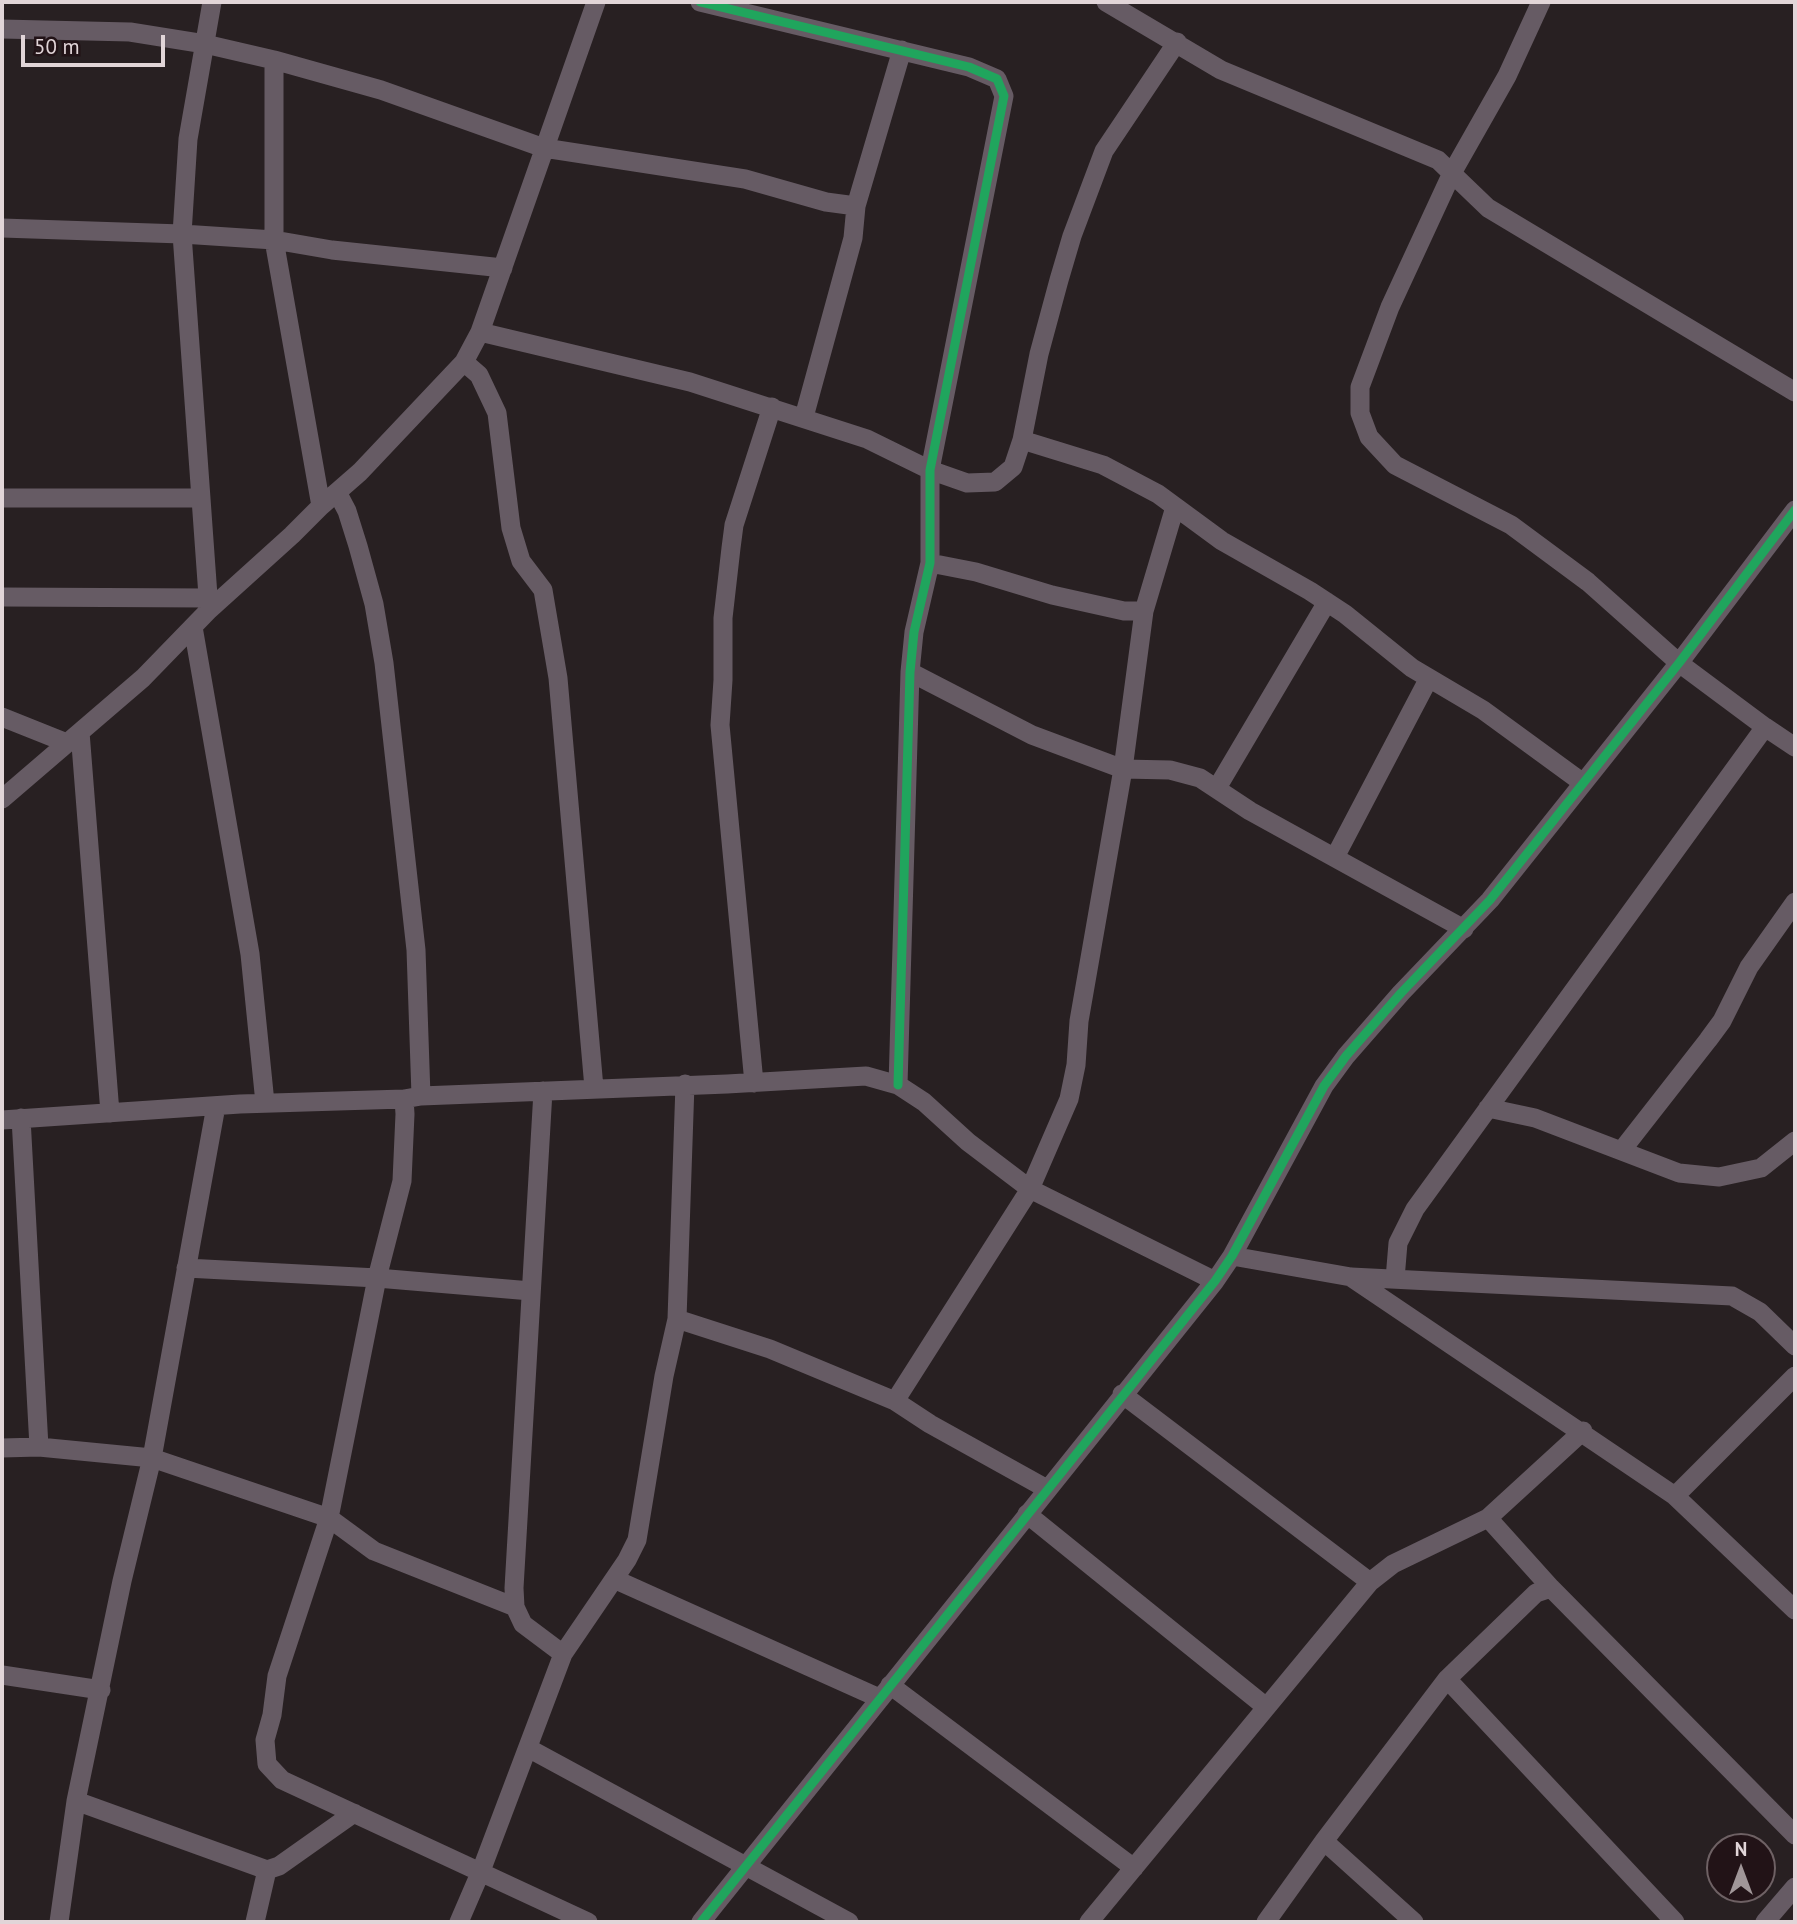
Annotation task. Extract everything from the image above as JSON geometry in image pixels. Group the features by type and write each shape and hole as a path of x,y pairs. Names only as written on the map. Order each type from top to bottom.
{"street":[{"path":"209,604 183,234 188,139 212,2"},
{"path":"2,799 143,678 193,627 209,604 292,536 360,472 464,362 480,332 596,2"},
{"path":"700,2 969,66 997,79 1004,96 930,470 930,563 914,632 911,673 898,1085"},
{"path":"1106,2 1221,70 1438,160 1488,208 1795,392"},
{"path":"1541,2 1507,76 1452,173 1390,307 1366,365 1360,387 1360,413 1369,437 1395,466 1511,525 1588,582 1679,663 1795,747"},
{"path":"2,29 130,32 205,44 381,90 544,148 745,179 826,202 856,206"},
{"path":"480,332 690,382 867,439 930,470 967,483 995,482 1013,467 1022,440 1039,354 1062,269 1104,151 1177,42"},
{"path":"804,418 853,238 856,206 902,50"},
{"path":"274,60 274,240 321,506"},
{"path":"2,228 274,240 331,250 503,268"},
{"path":"464,362 479,375 497,413 511,528 521,561 543,590 558,678 594,1088"},
{"path":"754,1083 720,724 723,618 734,525 772,407"},
{"path":"1022,440 1103,466 1158,494 1222,541 1327,602 1412,668 1483,710 1583,783"},
{"path":"337,492 347,511 374,604 384,663 416,950 412,1097 405,1114 402,1181 377,1278 329,1518 277,1676 272,1716 265,1740 267,1764 282,1780 588,1922"},
{"path":"2,498 201,498"},
{"path":"895,1401 1030,1189 1069,1099 1076,1065 1079,1021 1123,769 1144,611 1175,507"},
{"path":"701,1922 1215,1281 1232,1256 1324,1086 1346,1056 1401,993 1464,929 1679,663 1795,510"},
{"path":"930,563 976,572 1052,595 1124,611 1144,611"},
{"path":"2,597 209,604"},
{"path":"1217,788 1327,602"},
{"path":"193,627 250,954 265,1103"},
{"path":"911,673 1032,735 1123,769 1170,770 1200,778 1250,811 1464,929"},
{"path":"1335,857 1429,678"},
{"path":"2,717 73,737"},
{"path":"1395,1279 1398,1243 1415,1209 1765,727"},
{"path":"73,737 110,1113"},
{"path":"1622,1150 1722,1021 1749,967 1795,902"},
{"path":"39,1447 11,1119 265,1103 866,1076 898,1085 924,1102 968,1142 1030,1189 1215,1281"},
{"path":"459,1922 563,1654 638,1540 664,1376 677,1319 685,1084"},
{"path":"543,1091 514,1588 515,1606 523,1624 563,1654"},
{"path":"60,1922 76,1801 122,1581 152,1458 216,1106"},
{"path":"1489,1108 1535,1118 1679,1173 1719,1177 1761,1168 1795,1141"},
{"path":"1232,1256 1351,1278 1732,1296 1760,1311 1795,1346"},
{"path":"186,1268 377,1278 531,1291"},
{"path":"1351,1278 1675,1496 1795,1610"},
{"path":"677,1319 770,1349 895,1401 930,1424 1047,1489"},
{"path":"1675,1496 1795,1378"},
{"path":"1122,1394 1370,1582"},
{"path":"1089,1922 1370,1582 1393,1564 1488,1518 1583,1432"},
{"path":"2,1448 39,1447 152,1458 329,1518 374,1551 515,1606"},
{"path":"1027,1514 1266,1707"},
{"path":"1488,1518 1551,1588 1795,1835"},
{"path":"614,1579 885,1691 1134,1868"},
{"path":"1266,1922 1447,1679 1536,1593 1551,1588"},
{"path":"2,1675 101,1690"},
{"path":"1447,1679 1675,1922"},
{"path":"528,1748 849,1922"},
{"path":"76,1801 267,1870 279,1866 354,1813"},
{"path":"1324,1841 1414,1922"},
{"path":"255,1922 267,1870"},
{"path":"1765,1922 1795,1887"}],"cycle path":[{"path":"700,2 969,67 997,79 1004,96 930,470 930,563 914,632 910,672 898,1085"},
{"path":"701,1922 1215,1281 1232,1256 1324,1086 1346,1056 1401,993 1490,900 1679,663 1795,510"}]}
